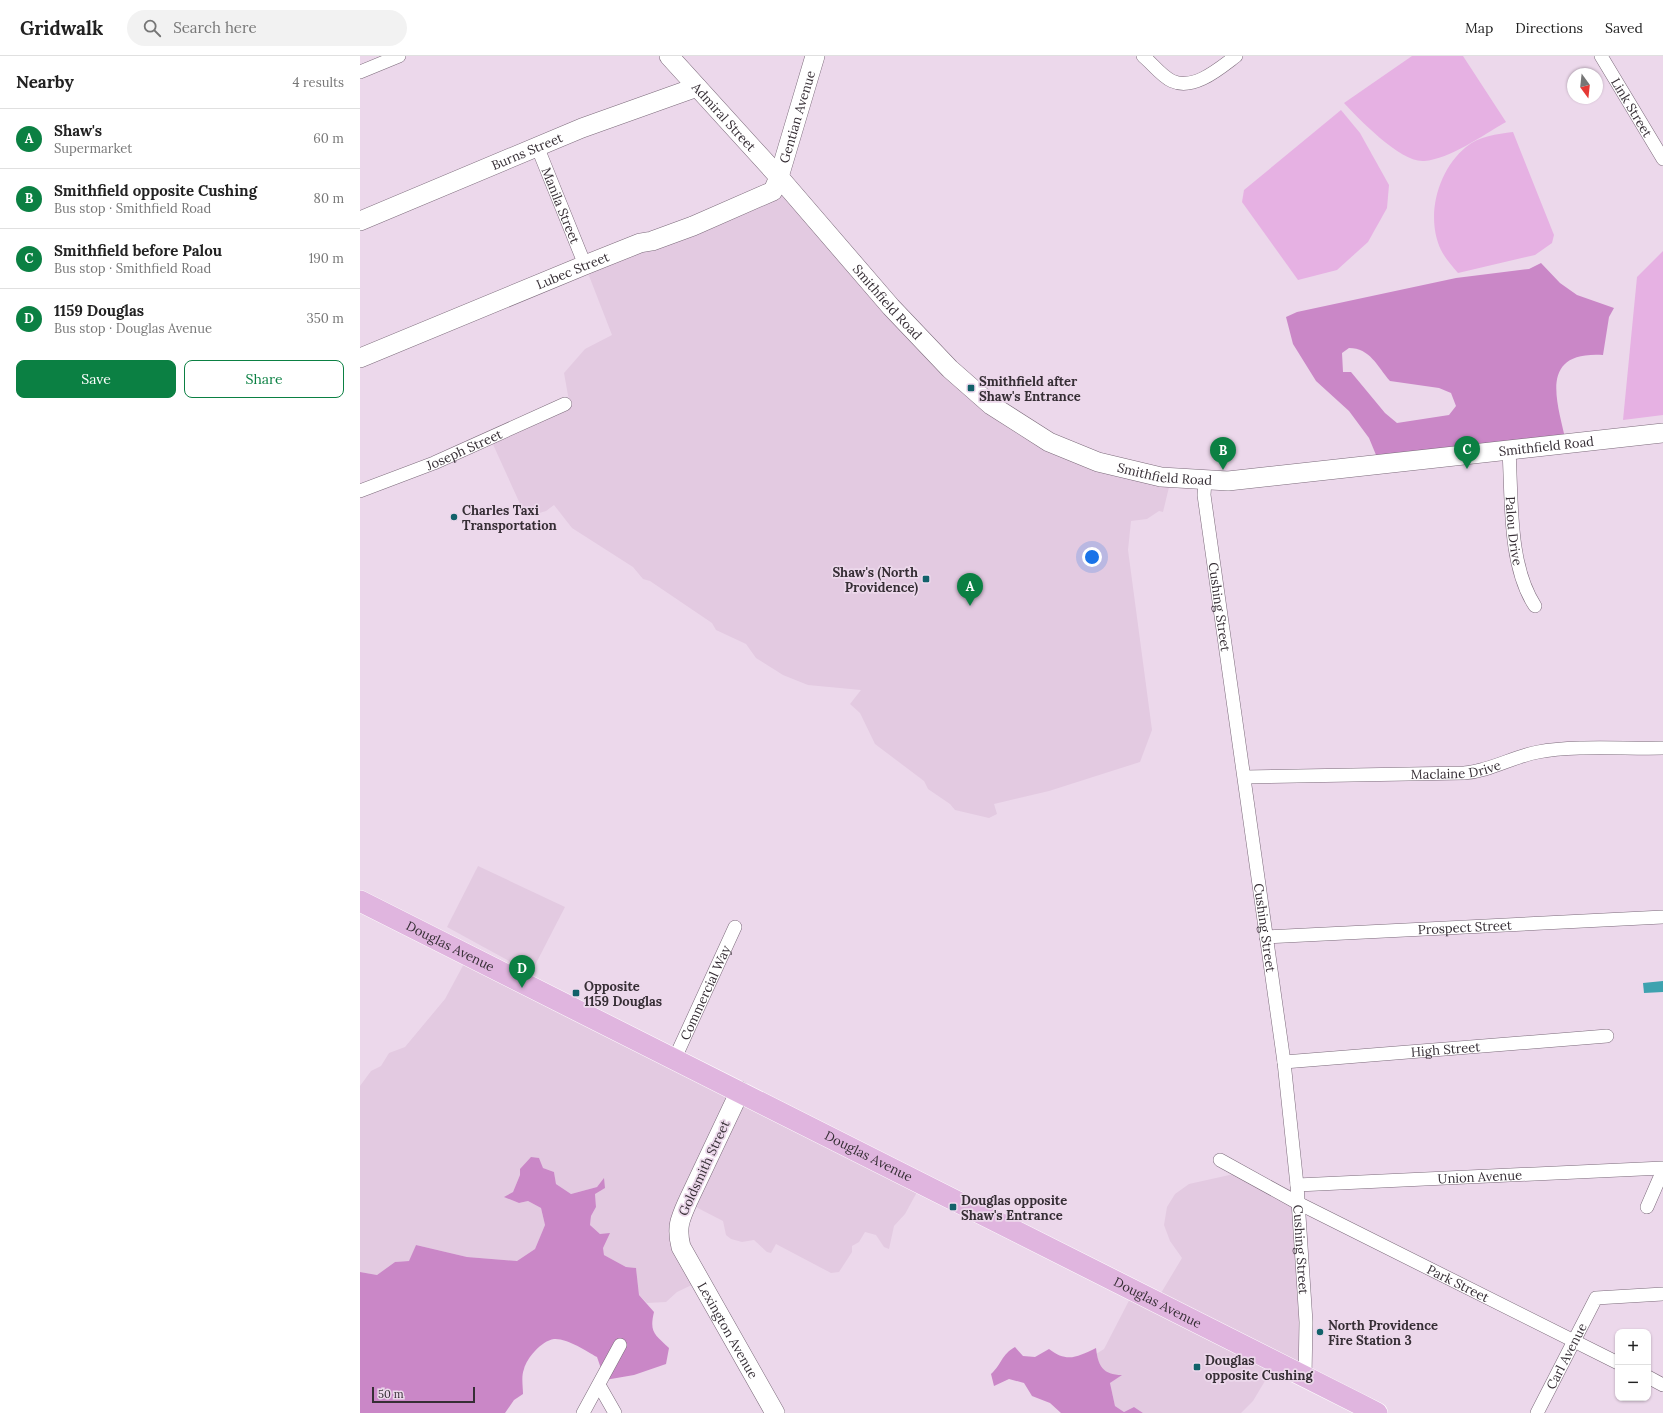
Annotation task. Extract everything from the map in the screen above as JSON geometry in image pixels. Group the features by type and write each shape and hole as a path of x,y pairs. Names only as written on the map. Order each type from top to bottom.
{"main road":[{"name":"Douglas Avenue","path":"360,901 675,1058 1377,1413"}],"street":[{"path":"360,72 399,56"},
{"name":"Admiral Street","path":"669,56 779,178"},
{"name":"Gentian Avenue","path":"779,178 814,56"},
{"path":"1143,56 1171,80 1181,83 1189,83 1210,74 1236,56"},
{"name":"Link Street","path":"1601,56 1663,159"},
{"name":"Burns Street","path":"360,221 582,128 697,87"},
{"name":"Manila Street","path":"537,146 585,265"},
{"name":"Lubec Street","path":"360,358 640,243 652,242 760,198 773,191 779,178"},
{"name":"Smithfield Road","path":"779,178 897,312 950,369 991,405 1049,442 1098,462 1161,477 1228,481 1290,476 1663,433"},
{"name":"Joseph Street","path":"360,491 434,463 565,404"},
{"name":"Palou Drive","path":"1509,451 1518,568 1526,592 1535,606"},
{"name":"Cushing Street","path":"1204,480 1204,495 1220,618 1245,777 1284,1062 1298,1203 1306,1322 1305,1377"},
{"name":"Maclaine Drive","path":"1245,777 1481,772 1537,752 1565,749 1663,748"},
{"name":"Prospect Street","path":"1266,937 1663,917"},
{"name":"Commercial Way","path":"675,1058 735,927"},
{"name":"High Street","path":"1284,1062 1607,1036"},
{"name":"Goldsmith Street","path":"681,1247 677,1233 680,1219 740,1091"},
{"name":"Park Street","path":"1220,1160 1298,1203 1615,1362"},
{"path":"1647,1206 1663,1169"},
{"name":"Union Avenue","path":"1296,1185 1663,1169"},
{"name":"Lexington Avenue","path":"681,1247 776,1413"},
{"name":"Carl Avenue","path":"1536,1413 1596,1298 1663,1294"},
{"path":"583,1413 620,1345"},
{"path":"1651,1379 1663,1385"},
{"path":"599,1385 615,1413"}],"shaded area":[{"path":"1412,56 1463,56 1506,122 1466,146 1445,156 1434,159 1424,161 1415,160 1393,148 1370,129 1344,103"},
{"path":"1341,110 1360,133 1389,185 1387,208 1368,242 1337,270 1298,280 1242,202 1244,190"},
{"path":"1513,132 1554,235 1552,243 1535,255 1458,273 1441,250 1436,237 1434,209 1437,194 1442,181 1448,168 1456,157 1471,143 1488,136"},
{"path":"787,187 981,389 1057,438 1170,483 1163,512 1159,511 1147,519 1131,521 1128,550 1152,730 1140,762 1049,791 994,804 997,814 989,818 955,810 950,804 928,789 924,781 875,744 860,713 850,704 861,690 808,685 783,675 756,658 746,644 716,630 712,623 650,581 643,579 633,567 572,528 554,505 546,511 526,517 491,440 569,401 564,373 585,349 612,335 586,268"},
{"path":"1663,251 1663,415 1623,420 1637,277"},
{"path":"1541,263 1560,283 1577,295 1614,308 1609,317 1603,355 1582,356 1569,361 1560,370 1557,382 1557,395 1566,442 1381,467 1369,438 1349,411 1316,381 1293,344 1286,317 1297,312 1456,278 1529,269","holes":["1349,348 1368,354 1390,381 1439,388 1451,393 1456,406 1449,415 1397,423 1385,413 1351,372 1343,372 1342,353"]},
{"path":"478,866 565,907 531,973 447,927"},
{"path":"466,960 922,1183 905,1214 894,1226 889,1249 884,1247 876,1235 865,1232 859,1242 852,1246 852,1252 839,1272 831,1273 776,1244 771,1253 767,1252 754,1240 742,1242 731,1239 726,1235 723,1221 692,1205 682,1221 698,1282 677,1292 666,1302 647,1303 639,1295 636,1268 626,1267 604,1255 600,1234 590,1225 591,1216 596,1207 595,1194 604,1179 597,1187 571,1194 556,1184 554,1172 543,1168 520,1175 513,1192 505,1197 519,1203 528,1201 541,1208 545,1225 535,1249 517,1261 467,1257 416,1245 410,1261 395,1262 377,1275 360,1272 360,1086 371,1071 381,1066 389,1053 405,1047 445,999"},
{"path":"531,1157 539,1158 543,1168 554,1172 556,1184 571,1194 597,1187 604,1178 605,1188 595,1194 596,1207 591,1216 590,1225 600,1234 610,1233 603,1248 604,1255 626,1267 636,1268 639,1295 654,1312 652,1325 654,1333 669,1348 666,1364 634,1375 605,1380 597,1357 582,1348 559,1339 554,1339 549,1340 540,1346 528,1360 523,1372 523,1394 514,1400 505,1413 360,1413 360,1272 377,1275 395,1262 409,1261 416,1245 467,1257 517,1261 535,1249 545,1225 541,1208 528,1201 519,1203 504,1197 513,1192 520,1175 520,1169"},
{"path":"1243,1172 1297,1192 1304,1372 1277,1361 1253,1401 1241,1413 1143,1413 1134,1407 1124,1412 1115,1406 1110,1383 1121,1375 1111,1375 1101,1368 1096,1354 1104,1349 1136,1287 1158,1298 1182,1258 1170,1241 1164,1225 1167,1207 1175,1194 1189,1184"},
{"path":"1015,1347 1023,1356 1035,1357 1049,1349 1061,1356 1072,1357 1096,1348 1098,1360 1103,1368 1110,1373 1122,1375 1110,1383 1115,1406 1124,1412 1134,1407 1143,1413 1061,1413 1050,1403 1032,1396 1024,1383 1009,1379 994,1386 991,1374 1004,1356"}],"water":[{"path":"1663,981 1663,992 1644,993 1643,983"}],"place":[{"name":"Smithfield after Shaw's Entrance","path":"971,388"},
{"name":"Smithfield before Palou","path":"1467,469"},
{"name":"Smithfield opposite Cushing","path":"1223,470"},
{"name":"Charles Taxi Transportation","path":"454,517"},
{"name":"Shaw's (North Providence)","path":"926,579"},
{"name":"Shaw's","path":"970,606"},
{"name":"1159 Douglas","path":"522,988"},
{"name":"Opposite 1159 Douglas","path":"576,993"},
{"name":"Douglas opposite Shaw's Entrance","path":"953,1207"},
{"name":"North Providence Fire Station 3","path":"1320,1332"},
{"name":"Douglas opposite Cushing","path":"1197,1367"}]}
